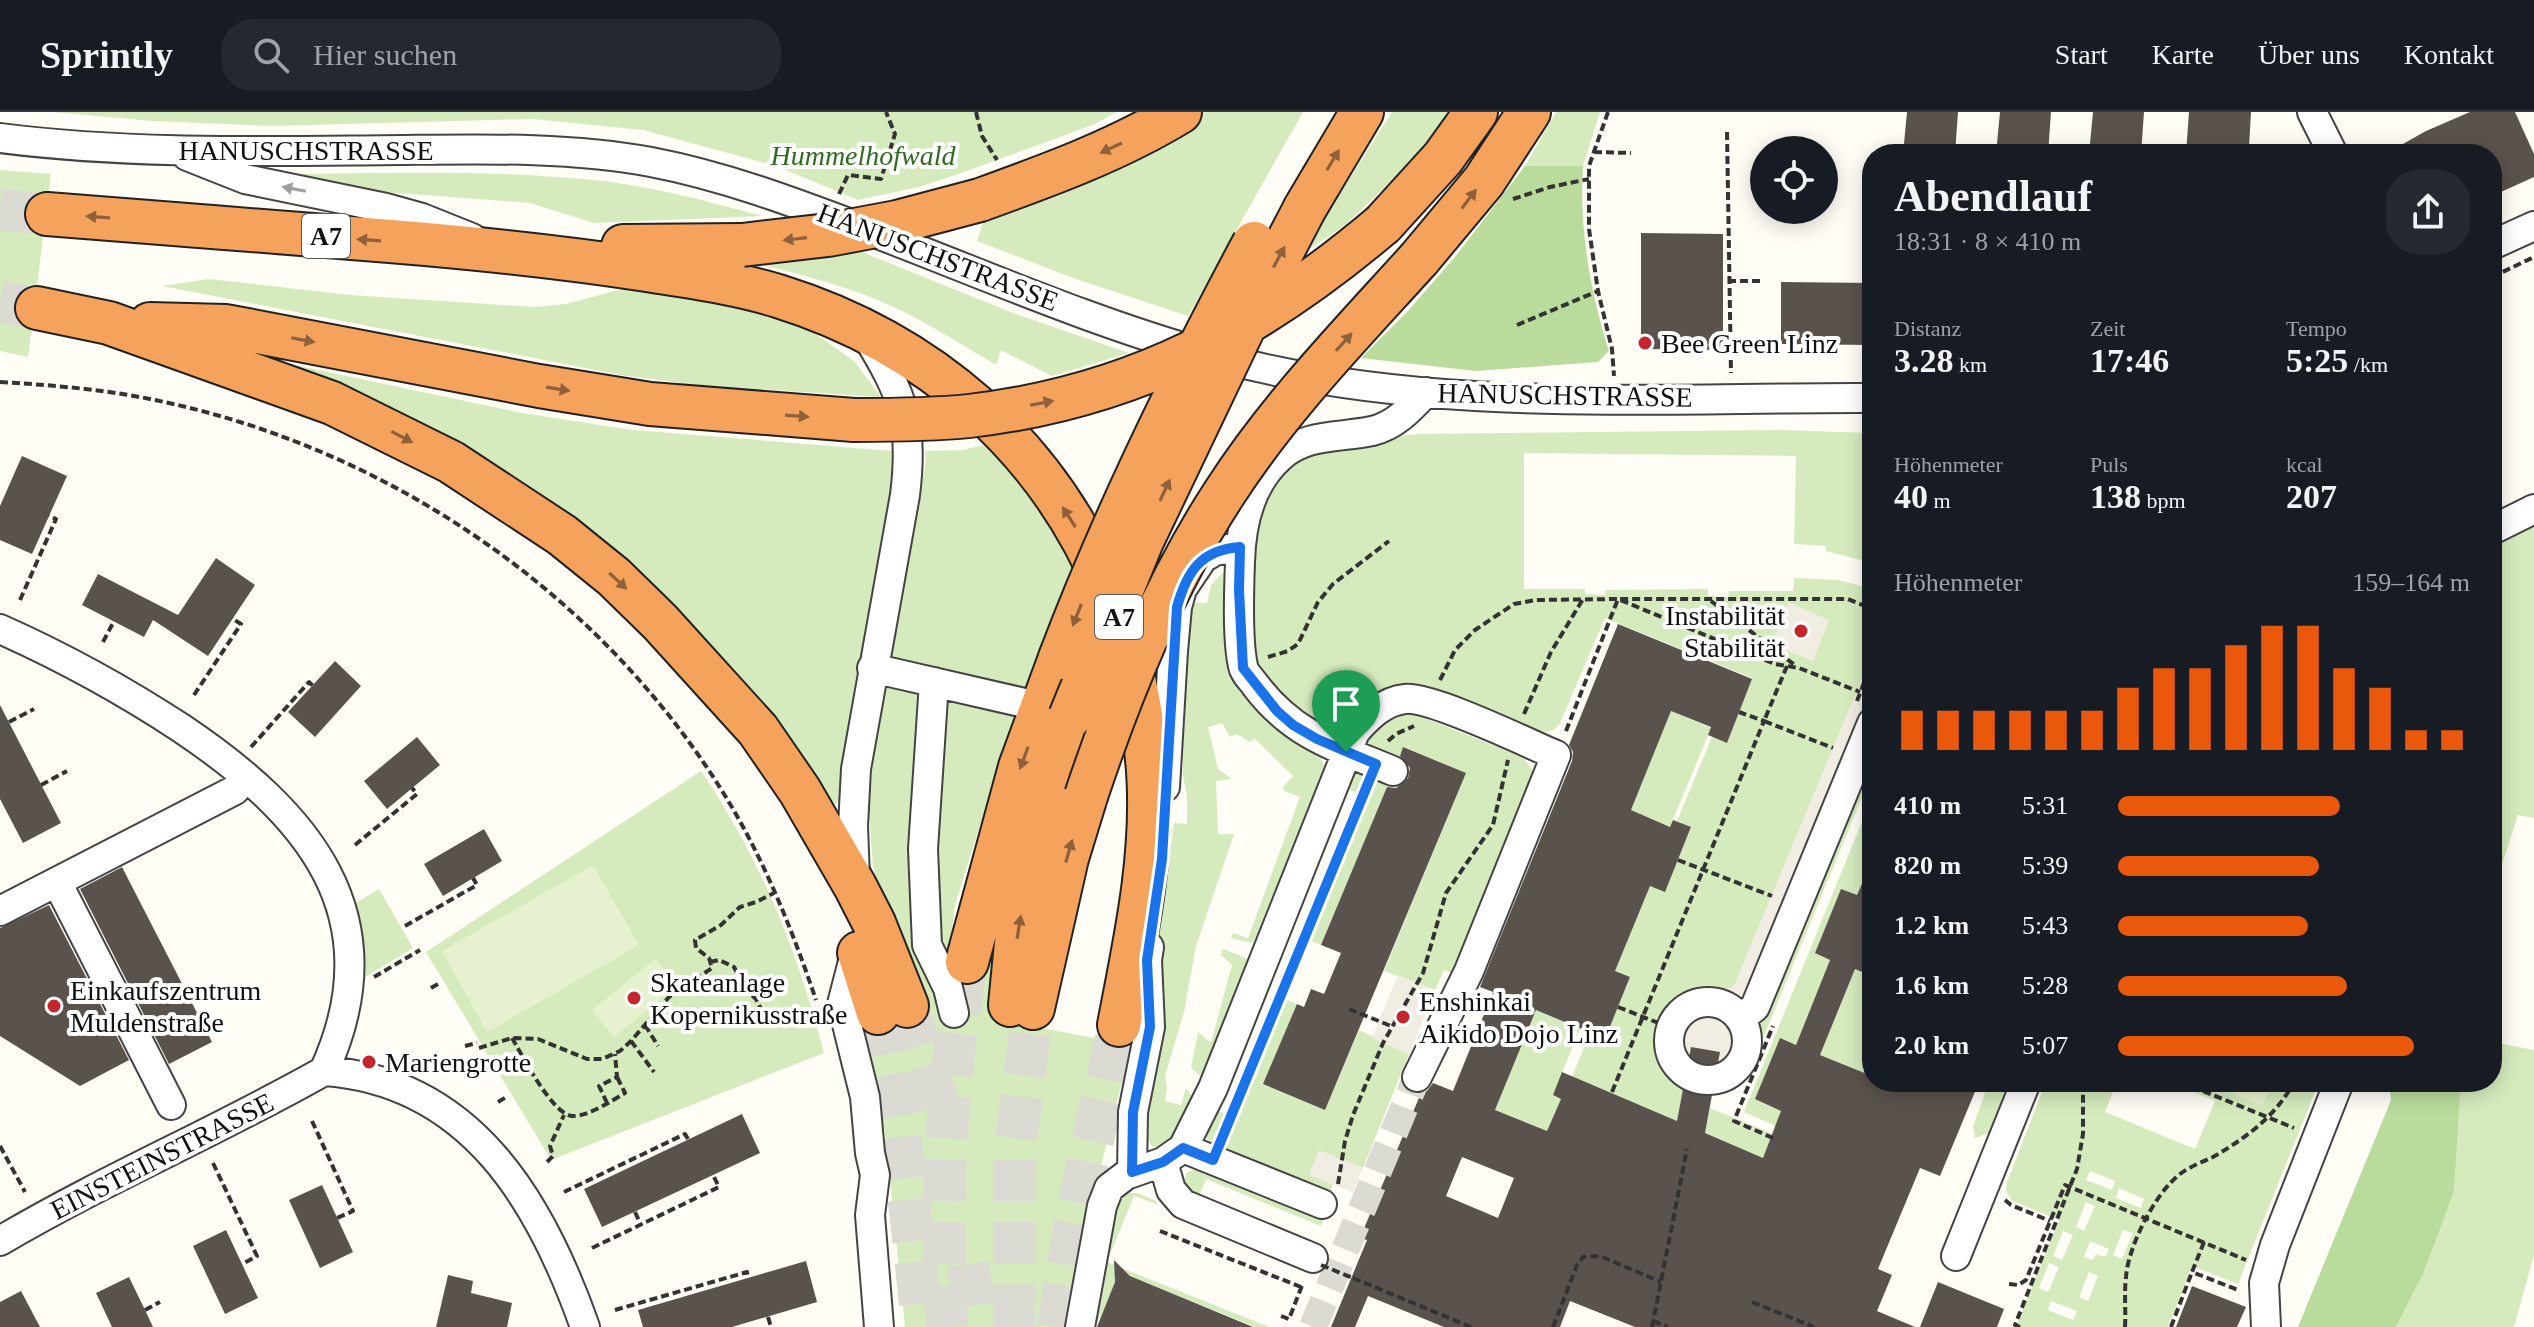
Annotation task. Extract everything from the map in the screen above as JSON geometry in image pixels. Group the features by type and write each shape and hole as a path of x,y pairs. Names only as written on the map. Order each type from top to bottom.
{"highway":[{"path":"503,250 597,245 742,245 828,235 897,222 990,183 1075,165 1152,129 1180,112"},
{"path":"967,962 1007,811 1142,541 1248,318 1331,112"},
{"path":"1362,112 1293,200 1220,307 1112,531 1060,658 1056,712 1017,933 1022,1007 1086,796 1122,697 1150,630 1187,558 1224,493 1307,382 1419,259 1484,181 1529,112"},
{"path":"109,323 226,326 650,404 854,420 972,415 1047,402 1113,385 1227,336 1262,315 1329,269 1383,224 1443,158 1476,112"},
{"name":"A7","path":"47,214 503,250 636,268 740,287 806,306 864,330 946,381 996,422 1063,507 1092,553 1124,630 1141,710 1148,772 1148,824 1144,874 1119,1025"},
{"path":"37,308 109,323 332,403 451,462 573,543 660,622 758,730 800,791 874,923 893,1010 857,945 818,860 800,791"}],"street":[{"path":"2312,112 2328,144"},
{"name":"HANUSCHSTRASSE","path":"0,138 174,151 496,149 604,155 658,163 776,196 1104,321 1213,356 1292,374 1426,392 1548,399 1862,398"},
{"path":"174,151 245,179 422,218 503,250"},
{"path":"2502,240 2534,226"},
{"path":"855,886 853,798 872,668 905,495 909,441 896,385 864,330"},
{"path":"1385,768 1293,725 1277,711 1243,668 1240,547 1247,507 1261,480 1281,456 1307,441 1373,431 1392,423 1426,392"},
{"path":"2502,525 2534,509"},
{"path":"1132,1172 1133,1112 1150,1027 1147,960 1163,847 1177,607 1182,589 1203,558 1225,548 1240,547"},
{"path":"0,629 118,689 190,734 273,800 303,833 328,875 342,910 348,942 349,979 337,1039 324,1071 364,1076 405,1090 452,1117 480,1141 505,1167 538,1219 559,1260 585,1327"},
{"path":"872,668 1056,712"},
{"path":"934,682 923,849 927,945 948,988 954,1013"},
{"path":"1317,1261 1183,1204 1171,1190 1173,1155 1213,1088 1355,732 1367,717 1385,705 1405,699 1430,703 1556,755 1469,971 1417,1077"},
{"path":"1740,1019 1755,1007 1862,748"},
{"path":"0,911 235,790 240,772"},
{"path":"57,882 171,1105"},
{"path":"857,945 842,1004 865,1097 891,1327"},
{"path":"1696,1003 1720,1003 1740,1019 1747,1037 1746,1050 1733,1072 1710,1080 1686,1074 1678,1067 1669,1045 1671,1028 1684,1010 1696,1003"},
{"name":"EINSTEINSTRASSE","path":"0,1241 42,1216 324,1071"},
{"path":"1956,1256 2022,1092"},
{"path":"2266,1327 2264,1283 2275,1245 2335,1092"},
{"path":"1080,1327 1102,1206 1109,1188 1132,1172 1173,1155 1213,1160 1329,1199"},
{"path":"875,1175 870,1215 879,1327"}],"path":[{"path":"839,194 848,175 881,179 895,134 886,112"},
{"path":"976,112 990,183"},
{"path":"1608,112 1589,166 1589,229 1598,291 1612,349 1614,378"},
{"path":"1727,132 1731,376"},
{"path":"1594,152 1631,153"},
{"path":"1509,200 1589,179"},
{"path":"2502,272 2534,257"},
{"path":"1728,281 1761,281"},
{"path":"1517,325 1598,291"},
{"path":"0,382 114,393 165,402 249,425 354,466 436,511 535,579 584,622 653,696 719,786 775,892 818,1010"},
{"path":"20,600 56,519 49,516"},
{"path":"1243,668 1254,661 1288,651 1298,644 1318,602 1333,584 1389,541"},
{"path":"1522,720 1551,652 1583,599"},
{"path":"1618,599 1775,664 1799,668 1860,692"},
{"path":"1556,755 1618,599"},
{"path":"1436,690 1455,650 1499,613 1523,601 1848,599 1862,605"},
{"path":"1709,600 1799,668"},
{"path":"194,695 241,624 233,619"},
{"path":"103,642 114,621"},
{"path":"1612,1092 1787,666"},
{"path":"240,772 309,682 313,686"},
{"path":"9,722 34,709"},
{"path":"1739,712 1858,758"},
{"path":"1274,1012 1385,768 1389,740 1419,724"},
{"path":"1329,1199 1353,1115 1391,1026 1411,997 1428,962 1446,893 1493,825 1509,754"},
{"path":"41,785 67,771"},
{"path":"355,845 417,794 412,788"},
{"path":"1678,860 1796,906"},
{"path":"405,926 477,885 473,878"},
{"path":"465,1046 512,1038 538,1039 587,1059 602,1059 615,1053 631,1041 669,997 712,968 709,958 696,948 695,940 721,925 740,907 775,892"},
{"path":"369,980 420,950"},
{"path":"710,962 719,960 734,967 765,1017"},
{"path":"431,988 440,983"},
{"path":"1618,1007 1671,1028"},
{"path":"1349,1009 1391,1026"},
{"path":"645,1025 658,1046"},
{"path":"512,1038 551,1102 565,1115 576,1117 625,1093 617,1077 615,1053"},
{"path":"631,1041 654,1072"},
{"path":"607,1103 599,1086 617,1077"},
{"path":"2020,1327 2015,1325 2082,1151 2083,1092"},
{"path":"2206,1092 2289,1126"},
{"path":"2125,1327 2127,1266 2157,1201 2177,1176 2239,1141 2268,1117 2287,1092"},
{"path":"498,1102 508,1096"},
{"path":"1213,1160 1239,1096"},
{"path":"547,1162 553,1156 550,1146 565,1115"},
{"path":"312,1121 353,1211 337,1218"},
{"path":"564,1192 609,1174 685,1134 688,1139"},
{"path":"0,1146 25,1192"},
{"path":"1668,1327 1653,1324 1687,1149"},
{"path":"213,1163 257,1256 242,1264"},
{"path":"592,1248 719,1187 713,1175"},
{"path":"2009,1284 2018,1285 2026,1280 2065,1185 2250,1262"},
{"path":"635,1212 641,1225"},
{"path":"1160,1231 1301,1287"},
{"path":"2171,1327 2204,1242"},
{"path":"1553,1327 1583,1257 1600,1256 1661,1282"},
{"path":"1317,1261 1471,1327"},
{"path":"615,1310 666,1298 747,1272 748,1278"},
{"path":"2192,1272 2238,1291"},
{"path":"145,1310 160,1302"},
{"path":"1752,1302 1814,1327"},
{"path":"768,1317 771,1327"}],"green space":[{"name":"Hummelhofwald","path":"52,112 1116,112 1095,124 964,172 919,187 858,200 776,166 643,130 533,119 271,126 153,121"},
{"path":"1205,112 1303,112 1188,316 1073,278 977,241 985,217 1170,134"},
{"path":"1392,112 1450,112 1425,149 1345,225 1302,254"},
{"path":"1556,112 1600,112 1583,166 1525,166"},
{"path":"1525,166 1583,166 1587,260 1609,351 1598,362 1476,371 1361,358 1455,257"},
{"path":"0,170 51,174 28,357 0,351"},
{"path":"471,173 606,181 762,216 594,223 530,203 372,191 285,174"},
{"path":"852,248 1013,313 1129,353 1052,376 1001,350 996,365 882,302 822,281 747,261"},
{"path":"209,279 350,295 534,307 566,304 622,289 690,296 772,317 814,333 854,361 881,397 697,385 621,375 162,286"},
{"path":"271,360 522,413 633,430 893,451 895,468 839,803 830,805 752,694 693,627 597,535 475,452 406,417"},
{"path":"1780,430 1862,433 1862,560 1826,551 1826,546 1794,544 1796,456 1524,453 1524,589 1585,589 1585,594 1605,595 1606,590 1708,589 1708,596 1728,597 1729,591 1793,591 1794,578 1838,580 1862,586 1862,679 1734,986 1704,992 1676,1006 1659,1030 1659,1051 1663,1062 1671,1075 1684,1086 1677,1121 1572,1077 1590,1033 1605,1038 1630,978 1615,971 1650,886 1665,891 1691,828 1677,821 1712,737 1727,742 1752,678 1605,618 1560,723 1554,730 1539,733 1451,694 1416,685 1403,685 1377,696 1340,727 1319,728 1305,720 1266,680 1252,657 1249,624 1256,510 1291,461 1327,445 1418,434"},
{"path":"983,445 1032,502 1073,564 1003,751 955,905 949,956 996,931 999,989 994,1019 1131,1045 1095,1191 1069,1327 905,1327 885,1132 864,1035 933,1017 886,908 873,867 869,811 873,759 926,461 925,451 963,450"},
{"path":"2534,518 2534,818 2518,815 2502,865 2502,534"},
{"path":"1230,565 1230,643 1319,754 1326,770 1260,937 1251,943 1231,938 1233,933 1248,938 1300,797 1284,791 1283,787 1293,776 1255,739 1250,742 1237,734 1230,737 1222,723 1208,727 1218,769 1232,779 1216,781 1218,834 1234,834 1196,946 1184,1012 1165,1076 1165,1101 1181,1105 1186,1088 1193,1098 1179,1134 1160,1149 1152,1146 1143,1134 1156,962 1174,823 1187,824 1182,719 1187,602 1207,603 1211,585"},
{"path":"1671,711 1711,728 1670,827 1631,810"},
{"path":"1412,713 1523,757 1535,774 1456,975 1444,970 1435,990 1384,971 1466,773 1404,747 1321,945 1307,939 1366,797 1343,787 1360,748 1374,728 1384,721"},
{"path":"701,771 742,838 775,906 802,978 824,1053 551,1160 426,952"},
{"path":"1862,774 1862,797 1763,1038 1755,1035"},
{"path":"1862,822 1862,883 1857,895 1841,890 1815,953 1830,960 1796,1045 1780,1039 1755,1099 1782,1111 1776,1126 1744,1112"},
{"path":"593,865 639,945 487,1032 442,951"},
{"path":"379,889 413,948 359,981 354,904"},
{"path":"1223,949 1246,958 1248,962 1202,1077 1191,1068 1198,1032 1211,1043 1232,965 1221,955"},
{"name":"Skateanlage Kopernikusstraße","path":"655,959 677,986 614,1037 592,1010"},
{"path":"1855,969 1862,972 1862,1072 1820,1055"},
{"path":"1283,998 1297,1004 1264,1084 1325,1110 1359,1030 1409,1054 1363,1168 1319,1151 1310,1174 1332,1184 1321,1226 1206,1179 1197,1200 1183,1184 1187,1172 1200,1168 1214,1147 1205,1134 1210,1108 1235,1118"},
{"path":"1536,1010 1580,1029 1553,1095 1561,1099 1547,1131 1495,1110"},
{"path":"2502,1044 2534,1050 2534,1255 2514,1327 2396,1327 2424,1272 2454,1192 2460,1092 2502,1092"},
{"path":"1985,1092 2010,1092 1992,1132 1975,1138 1973,1126"},
{"path":"2042,1092 2113,1092 2105,1112 2195,1149 2215,1101 2194,1092 2230,1092 2262,1105 2268,1092 2315,1092 2238,1284 2192,1266 2168,1327 2016,1327 2059,1220 2012,1201 2006,1191","holes":["2090,1171 2115,1181 2112,1190 2086,1180","2119,1188 2144,1199 2141,1208 2116,1198","2086,1202 2095,1206 2084,1231 2076,1227","2123,1230 2133,1233 2122,1259 2113,1255","2063,1231 2073,1235 2062,1260 2053,1256","2090,1241 2109,1249 2105,1257 2096,1254 2093,1260 2084,1257","2049,1263 2059,1267 2048,1292 2039,1288","2089,1272 2098,1276 2088,1301 2079,1297","2051,1301 2077,1311 2073,1320 2048,1310"]},
{"path":"2230,1092 2268,1092 2262,1105"},
{"path":"2390,1092 2460,1092 2454,1192 2424,1272 2396,1327 2298,1327 2391,1100"},
{"path":"1710,1108 1773,1134 1763,1158 1705,1133"},
{"path":"1128,1193 1137,1193 1157,1204 1134,1196 1107,1262 1269,1327 1255,1327 1130,1276 1125,1271 1115,1275 1109,1302 1094,1325 1108,1235 1113,1217"}],"shaded area":[{"path":"1788,602 1829,620 1813,661 1772,645"},
{"path":"1862,681 1862,774 1755,1034 1758,1045 1753,1064 1744,1078 1727,1088 1706,1091 1684,1086 1663,1067 1657,1052 1656,1040 1663,1019 1679,999 1694,992 1717,992 1734,986"},
{"path":"1398,975 1435,990 1409,1054 1372,1038"},
{"path":"1319,1150 1363,1168 1353,1192 1309,1175"}],"building":[{"path":"1907,112 1958,112 1956,144 1904,144"},
{"path":"2000,112 2051,112 2049,144 1997,144"},
{"path":"2093,112 2144,112 2142,144 2090,144"},
{"path":"2189,112 2251,112 2249,144 2187,144"},
{"path":"2470,112 2515,112 2534,154 2534,177 2502,191 2502,144 2403,144"},
{"path":"1641,233 1723,234 1723,350 1641,349"},
{"path":"1781,282 1862,283 1862,345 1781,344"},
{"path":"22,456 67,476 32,554 0,540 0,506"},
{"path":"216,558 255,585 208,656 153,620 144,637 82,605 98,574 178,615"},
{"path":"1618,624 1752,679 1727,743 1708,735 1711,727 1671,711 1631,810 1670,827 1673,820 1691,827 1665,892 1650,886 1615,971 1630,977 1605,1039 1536,1010 1495,1110 1547,1131 1561,1099 1553,1095 1562,1072 1677,1121 1691,1047 1720,1052 1705,1133 1763,1158 1781,1111 1755,1099 1780,1038 1796,1045 1830,960 1815,953 1841,889 1857,895 1862,883 1862,972 1855,969 1820,1055 1862,1072 1862,1092 1975,1092 1940,1176 1920,1168 1878,1269 1892,1275 1877,1311 1915,1327 1635,1327 1570,1301 1560,1327 1444,1327 1368,1296 1355,1327 1331,1327 1367,1240 1360,1238 1421,1093 1433,1083 1453,1091 1493,992 1480,987 1573,752 1569,745","holes":["1462,1157 1514,1178 1498,1218 1446,1196"]},
{"path":"335,661 361,686 315,737 288,712"},
{"path":"0,705 61,823 23,843 0,799"},
{"path":"417,737 440,765 387,809 364,781"},
{"path":"1403,747 1466,773 1325,1110 1263,1084 1297,1004 1304,1007 1311,989 1324,994 1341,953 1321,945 1387,787 1396,788 1408,778 1410,768 1400,756"},
{"path":"484,829 502,861 443,896 424,864"},
{"path":"122,867 212,1042 169,1064 80,889"},
{"path":"49,905 129,1060 80,1086 0,1036 0,928"},
{"path":"742,1114 760,1153 602,1227 584,1189"},
{"path":"322,1185 353,1252 320,1268 289,1200"},
{"path":"226,1230 258,1298 225,1314 193,1246"},
{"path":"1114,1260 1130,1276 1253,1327 1097,1327 1115,1282"},
{"path":"806,1261 817,1302 732,1327 643,1327 638,1310"},
{"path":"448,1275 473,1281 471,1293 512,1303 507,1327 436,1327"},
{"path":"129,1277 153,1327 112,1327 96,1293"},
{"path":"1938,1282 2004,1309 1997,1327 1920,1327"},
{"path":"2192,1286 2246,1307 2237,1327 2176,1327"},
{"path":"21,1291 40,1327 0,1327 0,1302"}],"tunnel":[{"path":"0,210 47,214"},
{"path":"0,302 37,308"},
{"path":"947,1327 944,1235 946,1144 954,1053 967,962"},
{"path":"907,1006 939,1108"},
{"path":"1014,1327 1014,1157 1033,1009"},
{"path":"878,1013 898,1121 920,1305"},
{"path":"1058,1327 1078,1205 1119,1025"},
{"path":"1313,1327 1417,1077"},
{"path":"968,1264 977,1327"}],"place":[{"name":"Bee Green Linz","path":"1645,343"},
{"name":"Instabilität Stabilität","path":"1801,631"},
{"name":"Skateanlage Kopernikusstraße","path":"634,998"},
{"name":"Einkaufszentrum Muldenstraße","path":"54,1006"},
{"name":"Enshinkai Aikido Dojo Linz","path":"1403,1017"},
{"name":"Mariengrotte","path":"369,1062"}],"route":[{"path":"1240,547 1243,668 1277,711 1293,725 1346,752 1376,764 1213,1160 1183,1148 1163,1162 1132,1172 1133,1112 1150,1027 1147,960 1162,859 1177,607 1182,589 1203,558 1225,548 1240,547"}]}
